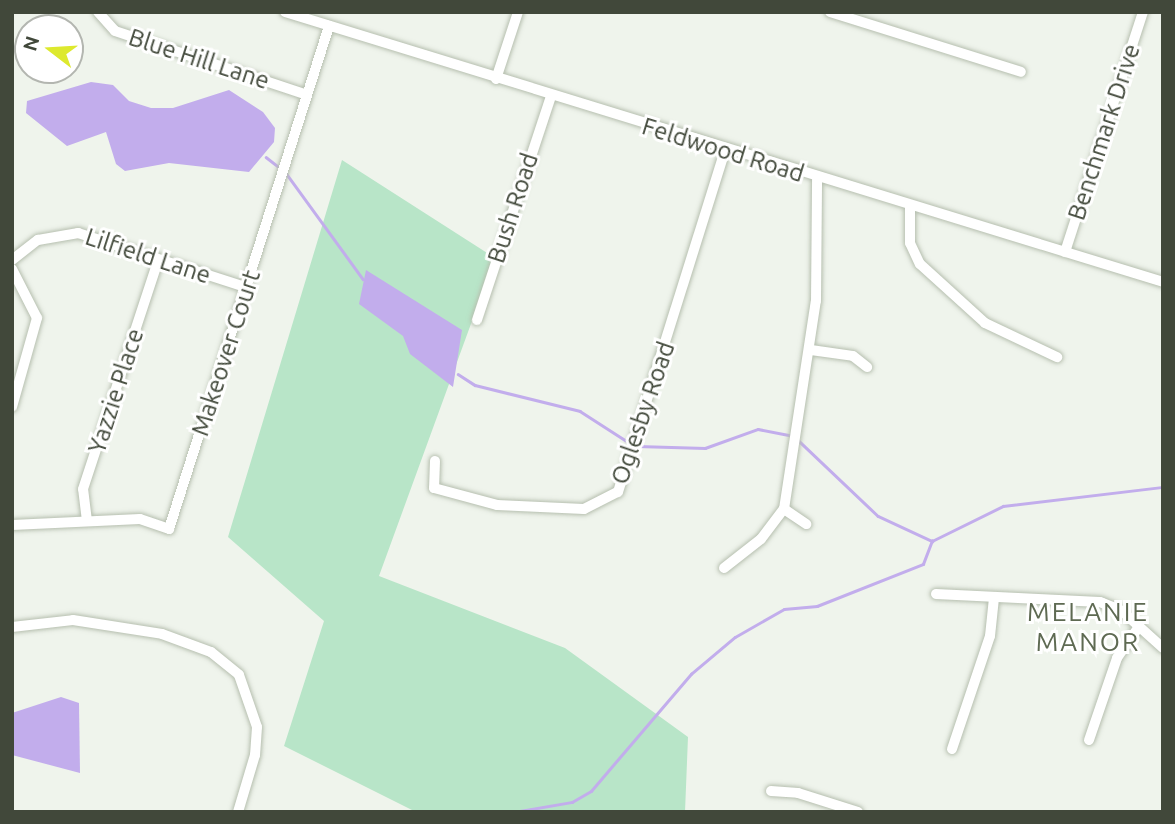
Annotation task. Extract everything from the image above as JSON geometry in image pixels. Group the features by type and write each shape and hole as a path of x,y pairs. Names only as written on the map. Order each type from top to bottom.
{"street":[{"name":"Blue Hill Lane","path":"98,12 115,31 307,95"},
{"name":"Feldwood Road","path":"285,12 725,151 1163,282"},
{"path":"496,79 518,12"},
{"path":"830,12 1021,72"},
{"name":"Benchmark Drive","path":"1065,252 1143,12"},
{"name":"Makeover Court","path":"12,525 140,519 169,528 248,288 329,26"},
{"name":"Bush Road","path":"477,320 551,96"},
{"name":"Oglesby Road","path":"435,461 434,488 548,512 599,506 618,492 725,151"},
{"path":"724,568 761,539 784,509 811,350 817,179"},
{"path":"910,205 910,243 920,264 985,323 1057,358"},
{"name":"Lilfield Lane","path":"12,260 38,240 66,232 248,288"},
{"name":"Yazzie Place","path":"87,521 83,489 158,261"},
{"path":"12,269 37,318 12,407"},
{"path":"811,350 853,356 867,367"},
{"path":"784,509 806,524"},
{"path":"936,594 1100,602 1139,627 1163,649"},
{"path":"952,750 990,636 994,597"},
{"path":"12,627 73,620 162,634 211,652 239,675 257,727 256,755 238,812"},
{"path":"1089,740 1117,658 1139,627"},
{"path":"771,791 851,811"}],"green space":[{"path":"342,160 495,258 379,576 565,648 688,737 685,812 416,812 284,746 324,621 228,537"}],"shaded area":[{"path":"91,82 113,85 129,101 151,108 173,108 229,90 263,112 275,128 274,142 249,172 169,163 125,171 116,164 106,132 67,146 26,113 27,101"},
{"path":"366,270 462,330 453,387 410,354 403,336 359,304"},
{"path":"61,697 79,703 80,773 12,755 12,713"}],"waterway":[{"path":"266,157 279,167"},
{"path":"286,173 363,279"},
{"path":"458,374 475,385 580,411 631,444"},
{"path":"637,446 705,448 758,429 793,436"},
{"path":"798,440 878,516 932,541 1003,506 1163,487"},
{"path":"514,812 572,802 591,791 691,674 735,637 784,609 817,606 923,564 932,541"}],"district":[{"name":"MELANIE MANOR","path":"1088,627"}]}
